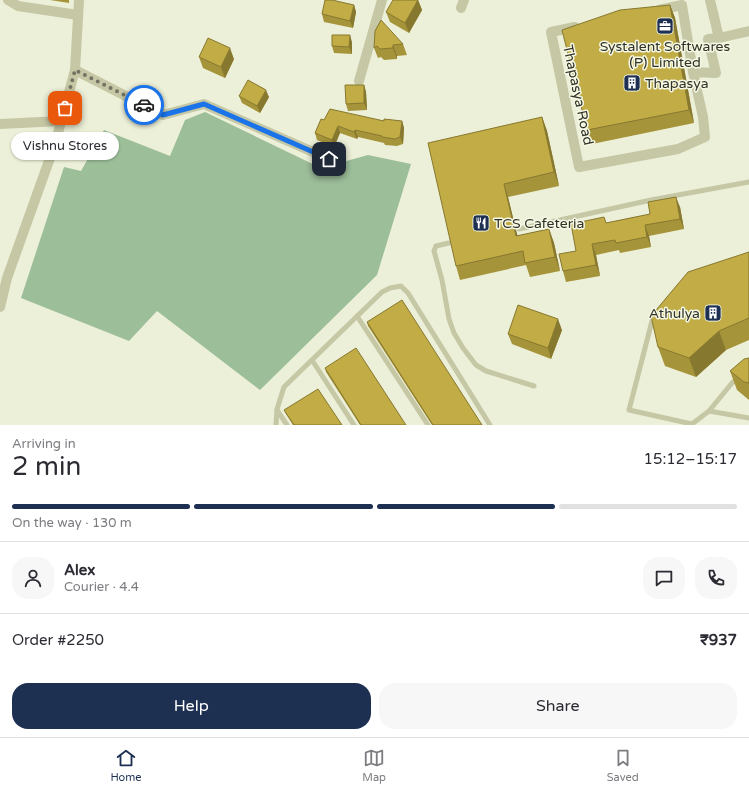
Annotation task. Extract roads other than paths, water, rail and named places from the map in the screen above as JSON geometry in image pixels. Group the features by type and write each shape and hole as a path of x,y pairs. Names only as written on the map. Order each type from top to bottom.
{"street":[{"path":"8,0 18,6 78,15"},
{"path":"0,307 7,278 56,144 62,121 75,70 79,0"},
{"path":"358,81 382,0"},
{"path":"710,0 719,38"},
{"name":"Thapasya Road","path":"587,25 551,32 579,167 678,148 705,137 703,118 693,72 682,6 652,12"},
{"path":"693,72 716,73 708,39 749,31"},
{"path":"75,70 163,115 204,104 329,159"},
{"path":"0,124 62,121"}],"lane":[{"path":"519,229 651,200 749,182"},
{"path":"449,243 436,246 434,251 442,280 449,320 454,333 476,365 486,371 534,386"},
{"path":"276,425 277,409 284,387 382,292 390,288 401,286 408,293 490,425"},
{"path":"662,313 652,320 629,410 692,424 709,411 732,383 743,373"},
{"path":"357,316 428,425"},
{"path":"312,360 354,425"},
{"path":"277,409 287,425"},
{"path":"709,411 749,418"}],"place":[{"name":"Systalent Softwares (P) Limited","path":"665,26"},
{"name":"Thapasya","path":"632,83"},
{"name":"Vishnu Stores","path":"65,108"},
{"name":"TCS Cafeteria","path":"481,223"},
{"name":"Athulya","path":"713,313"}]}
